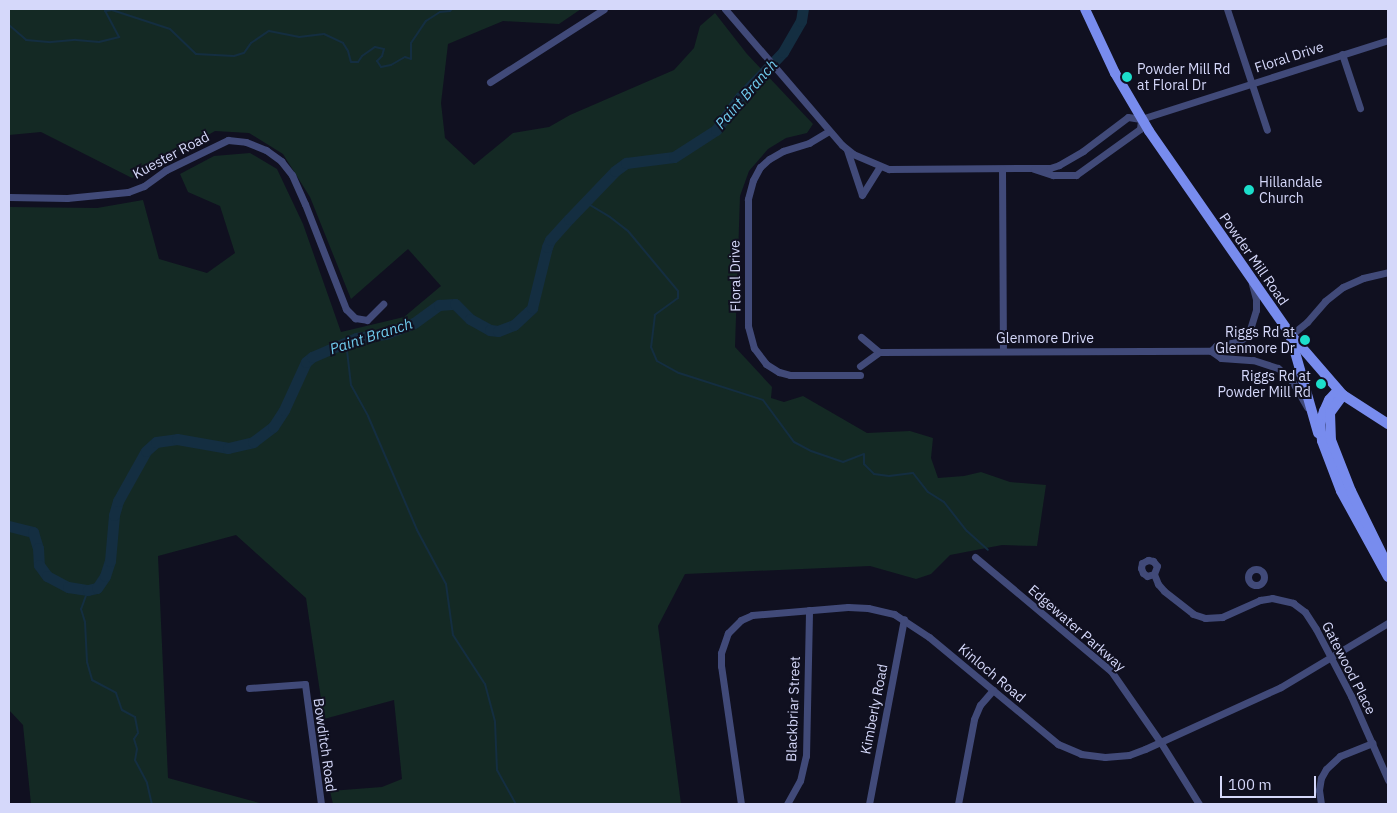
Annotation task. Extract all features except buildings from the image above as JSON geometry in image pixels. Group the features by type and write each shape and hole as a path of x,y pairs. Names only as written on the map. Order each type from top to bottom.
{"main road":[{"name":"Powder Mill Road","path":"1085,9 1098,39 1141,119 1291,335 1341,392 1388,424"},
{"path":"1291,335 1315,424 1329,462 1341,491 1388,577"},
{"path":"1329,462 1320,424 1329,400 1341,392"},
{"path":"1341,392 1330,413 1331,440 1351,491 1378,542 1388,566"}],"street":[{"path":"490,82 604,9"},
{"path":"1227,9 1253,82 1267,130"},
{"name":"Floral Drive","path":"726,10 829,131 847,149 853,154 889,169 1034,169 1059,165 1083,151 1128,117 1141,119 1388,40"},
{"path":"1342,54 1360,108"},
{"name":"Floral Drive","path":"1034,169 1053,175 1076,175 1140,129 1141,119"},
{"name":"Floral Drive","path":"829,131 809,143 783,151 769,159 760,167 753,180 748,199 748,326 754,348 766,364 779,372 790,375 860,375"},
{"name":"Kuester Road","path":"9,197 67,198 128,192 144,186 166,170 228,140 246,142 266,150 281,161 292,175 346,309 356,318 367,320 383,304"},
{"path":"847,149 862,195 880,166"},
{"path":"1002,169 1003,350"},
{"path":"1247,272 1256,299 1253,325 1248,336 1237,342 1216,346 1211,351 1221,358 1253,360 1278,368 1292,381 1315,424"},
{"path":"1291,335 1338,290 1363,278 1388,274"},
{"path":"860,337 879,352 860,366"},
{"name":"Glenmore Drive","path":"879,352 1003,350 1211,351"},
{"name":"Edgewater Parkway","path":"975,557 1111,671 1123,685 1161,742 1199,804"},
{"name":"Gatewood Place","path":"1154,574 1158,584 1181,606 1193,614 1205,618 1222,617 1260,600 1272,598 1298,607 1316,629 1332,658 1388,780"},
{"path":"1259,585 1260,600"},
{"name":"Kinloch Road","path":"740,804 720,666 724,643 734,626 752,615 809,610 868,608 885,611 904,619 1053,740 1081,754 1117,756 1129,755 1161,742 1281,687 1388,623"},
{"name":"Blackbriar Street","path":"787,804 800,781 806,756 809,610"},
{"name":"Kimberly Road","path":"868,804 904,619"},
{"name":"Bowditch Road","path":"249,688 305,684 321,804"},
{"path":"958,804 974,720 980,705 993,690"},
{"path":"1321,804 1319,790 1321,778 1326,769 1340,756 1372,742"}],"green space":[{"path":"9,9 581,9 559,24 503,21 448,44 441,103 445,138 474,165 513,133 549,127 570,115 674,70 694,48 700,26 715,13 747,54 813,124 807,133 786,138 768,149 749,171 740,196 735,347 772,387 771,398 784,402 803,396 867,433 910,431 933,438 931,458 938,478 964,476 981,472 1010,482 1046,485 1037,546 1002,545 950,555 931,574 916,579 870,566 685,574 658,626 681,804 333,804 330,791 382,787 402,779 394,700 324,719 306,598 236,535 158,556 168,778 263,804 31,804 23,725 9,710 9,207 97,208 143,200 159,259 207,273 235,253 220,206 188,192 180,174 214,156 250,153 277,169 303,224 341,332 404,317 441,286 408,249 351,299 310,197 283,154 249,133 215,131 132,178 41,132 9,135"}],"waterway":[{"path":"9,25 26,40 99,42 119,37 105,11 112,10 170,29 196,54 234,56 244,53 251,43 269,31 299,37 324,34 343,43 348,51 351,62 358,62 362,56 375,47 384,49 382,56 377,61 381,67 391,65 405,57 411,59 411,43 426,21 440,12 452,9"},
{"name":"Paint Branch","path":"9,526 33,532 38,548 39,565 47,576 68,587 88,590 97,588 105,576 110,561 114,515 118,501 146,451 156,442 177,439 228,448 253,442 273,427 284,410 306,362 312,357 356,338 385,334 414,323 439,305 455,304 470,319 490,330 498,331 514,325 532,308 547,247 550,240 569,219 615,171 626,163 674,157 716,130 740,97 783,52 801,21 803,9"},
{"path":"585,202 610,217 628,231 678,291 678,298 655,315 651,347 657,361 679,373 763,400 794,442 811,451 843,462 864,454 864,464 874,474 889,476 913,473 928,492 944,502 967,531 988,550"},
{"path":"346,342 351,385 368,416 417,530 446,584 453,635 485,684 495,722 497,770 516,804"},
{"path":"88,590 81,609 85,622 87,662 92,680 116,693 122,710 135,717 138,733 134,739 137,749 135,760 147,783 152,804"}],"place":[{"name":"Powder Mill Rd at Floral Dr","path":"1127,77"},
{"name":"Hillandale Church","path":"1249,190"},
{"name":"Riggs Rd at Glenmore Dr","path":"1305,340"},
{"name":"Riggs Rd at Powder Mill Rd","path":"1321,384"}]}
